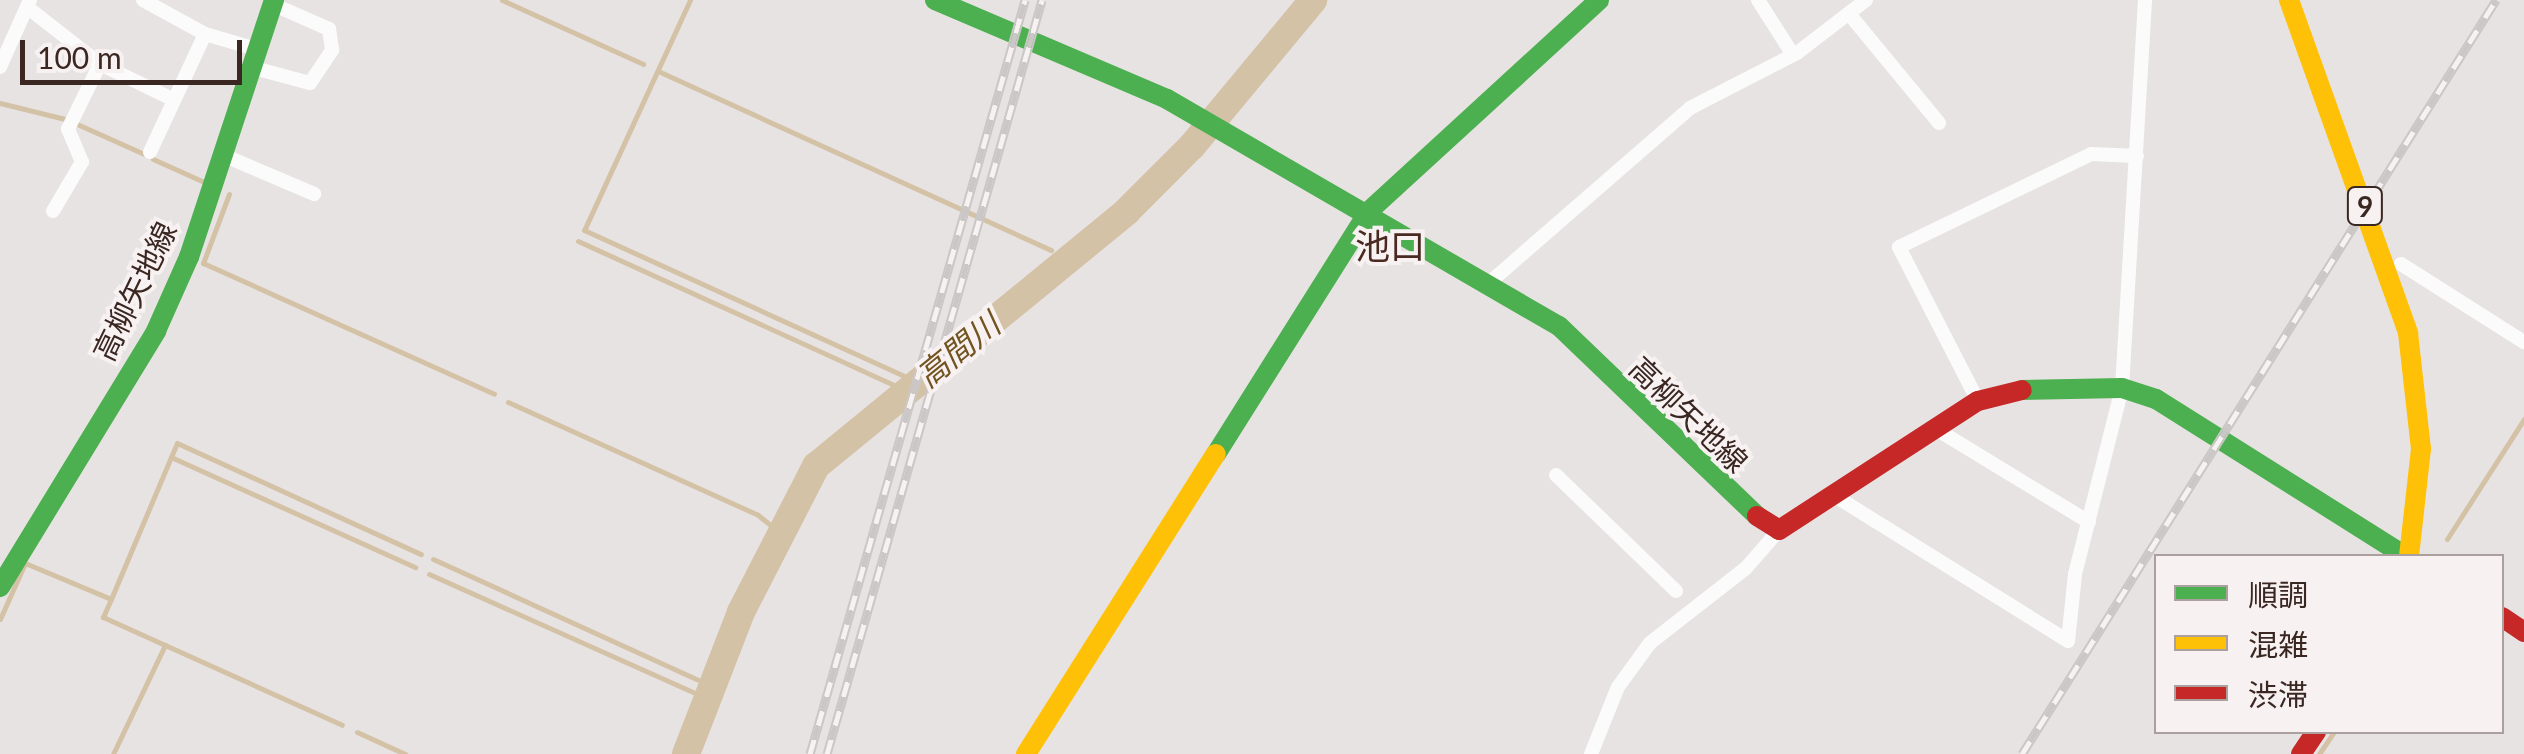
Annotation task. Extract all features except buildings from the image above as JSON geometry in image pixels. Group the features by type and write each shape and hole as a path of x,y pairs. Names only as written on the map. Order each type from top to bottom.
{"main road":[{"name":"高柳矢地線","path":"935,0 1167,100 1370,211 1559,326 1741,506 1779,530"},
{"path":"1026,754 1370,211 1598,0"},
{"name":"9","path":"2289,0 2398,300 2421,418 2407,554"},
{"name":"高柳矢地線","path":"0,587 156,330 225,156 252,58 273,2"},
{"path":"1779,530 1978,402 2032,387 2122,388 2156,400 2221,438 2404,554"}],"street":[{"path":"143,0 252,58 310,83 332,50 330,29 273,2"},
{"path":"1758,0 1793,55"},
{"path":"1488,284 1690,108 1793,55 1866,0"},
{"path":"1834,496 2068,642 2089,522 2122,388 2146,0"},
{"path":"0,66 29,3 100,64 174,100"},
{"path":"1850,15 1939,123"},
{"path":"150,152 205,34"},
{"path":"53,211 82,162 68,129 100,64"},
{"path":"1978,402 1899,247 2091,154 2137,156"},
{"path":"225,156 314,194"},
{"path":"2401,264 2524,342"},
{"path":"1936,429 2089,522"},
{"path":"1556,475 1676,592"},
{"path":"1591,754 1618,687 1650,642 1746,568 1779,530"}],"waterway":[{"path":"502,0 643,64"},
{"path":"690,0 584,230 907,377"},
{"name":"高間川","path":"686,754 741,612 816,466 1127,211 1192,146 1313,0"},
{"path":"658,71 1051,250"},
{"path":"0,103 65,119"},
{"path":"77,124 144,154"},
{"path":"153,159 204,182"},
{"path":"229,194 203,263 494,394"},
{"path":"578,241 896,386"},
{"path":"508,402 758,515 779,532"},
{"path":"2447,539 2524,419"},
{"path":"171,457 177,443 421,554"},
{"path":"111,599 171,457 415,567"},
{"path":"433,559 698,680"},
{"path":"0,619 25,563 111,599 103,617 165,645"},
{"path":"429,574 693,692"},
{"path":"113,754 165,645 342,725"},
{"path":"357,732 405,754"},
{"path":"2319,754 2333,734"}],"railway":[{"path":"810,754 1025,0"},
{"path":"827,754 1042,0"},
{"path":"2022,754 2496,0"}],"traffic: fast":[{"path":"0,587 156,331 189,257 274,0"},
{"path":"935,0 1167,99 1559,326 1757,516"},
{"path":"1216,454 1369,211 1599,0"},
{"path":"2022,390 2122,388 2156,399 2402,554"}],"traffic: slow":[{"path":"2289,0 2408,333 2421,449 2409,554"},
{"path":"1026,754 1216,454"}],"traffic: jam":[{"path":"1757,516 1779,530 1978,401 2022,390"},
{"path":"2504,618 2524,632"},
{"path":"2301,754 2315,734"}],"district":[{"name":"池口","path":"1390,245"}]}
